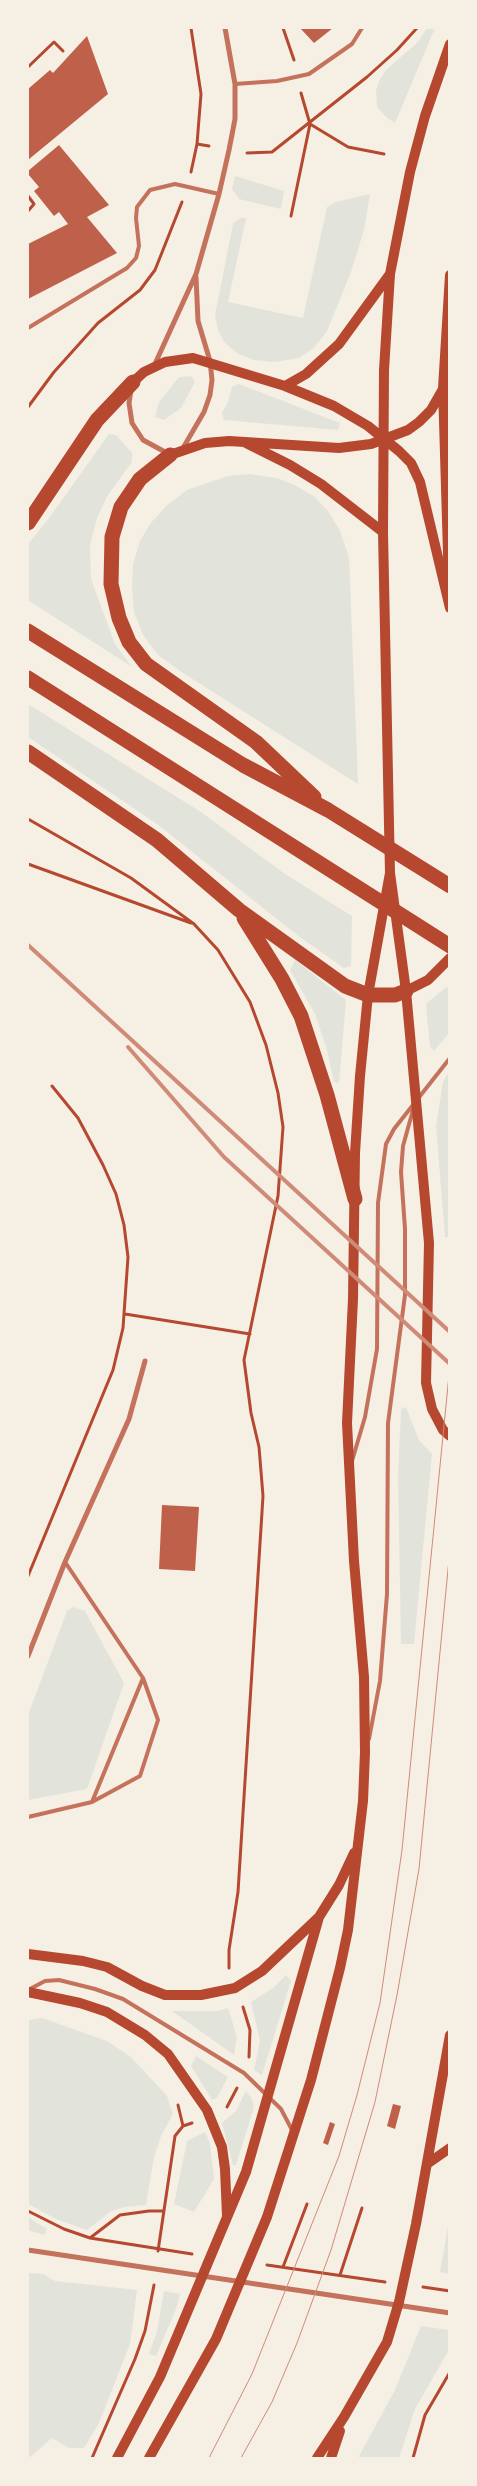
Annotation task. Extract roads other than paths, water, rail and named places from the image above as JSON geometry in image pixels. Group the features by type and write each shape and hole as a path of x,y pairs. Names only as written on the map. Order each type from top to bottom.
{"highway":[{"path":"28,523 97,420 132,382"},
{"path":"177,452 140,479 121,507 112,537 111,584 119,618 129,642 146,664 256,742 328,810"},
{"path":"28,631 243,765 328,810 450,886"},
{"path":"28,678 450,946"},
{"path":"28,752 157,840 239,910 331,976 358,992 368,995 394,995 406,991"},
{"path":"239,910 282,979 301,1016 327,1095 355,1199"}],"main road":[{"path":"450,44 425,116 410,172 390,274 384,370 383,532 390,873 406,991 429,1243 426,1383 432,1409 444,1430 450,1436"},
{"path":"285,386 306,374 338,344 390,274"},
{"path":"450,275 443,388 450,586"},
{"path":"132,382 154,367 178,358 193,358 210,361 285,386 353,415 411,463 420,482 450,608"},
{"path":"177,452 205,443 241,441 339,448 357,447 384,439 419,422 431,410 443,388"},
{"path":"241,441 290,465 322,484 383,532"},
{"path":"149,2458 216,2339 264,2225 295,2135 340,1968 348,1930 358,1846 364,1768 364,1677 347,1423 353,1299 355,1199 360,1076 368,995 390,873"},
{"path":"406,991 428,980 450,958"},
{"path":"28,1954 83,1961 107,1967 142,1986 165,1994 201,1995 235,1988 262,1971 319,1917 339,1885 358,1846"},
{"path":"118,2458 160,2377 246,2172 319,1917"},
{"path":"28,1991 80,2002 107,2012 133,2026 168,2054 188,2080 210,2117 222,2147 226,2169 227,2221"},
{"path":"317,2458 344,2417 387,2342 399,2302 427,2164 450,2035"},
{"path":"427,2164 450,2148"},
{"path":"331,2458 344,2417"}],"street":[{"path":"154,367 196,274 220,194 236,119 235,84 225,28"},
{"path":"132,382 130,403 132,423 143,440 177,452 200,420 210,394 212,380 210,361 198,320 196,274"},
{"path":"28,1656 65,1562 129,1419 145,1361"},
{"path":"29,2251 450,2313"}],"lane":[{"path":"235,84 277,81 309,74 352,44 362,28"},
{"path":"28,328 127,268 136,258 139,246 136,218 137,207 150,190 175,184 220,194"},
{"path":"349,1474 365,1417 378,1348 378,1203 381,1166 386,1144 394,1129 450,1058"},
{"path":"364,1768 380,1681 387,1594 388,1423 404,1295 405,1229 401,1172 403,1146 415,1103"},
{"path":"28,1817 92,1802 140,1776 158,1720 143,1678 65,1562"},
{"path":"92,1802 143,1678"},
{"path":"28,1991 45,1981 59,1980 95,1989 116,1997 169,2026 244,2073 281,2109 295,2135"}],"tram line":[{"path":"209,2458 252,2374 339,2156 357,2095 380,2003 402,1850 450,1365"},
{"path":"241,2458 272,2402 297,2343 331,2250 375,2102 397,1995 419,1869 450,1549"}],"railway":[{"path":"28,945 450,1332"},
{"path":"128,1047 224,1157 450,1364"}]}
